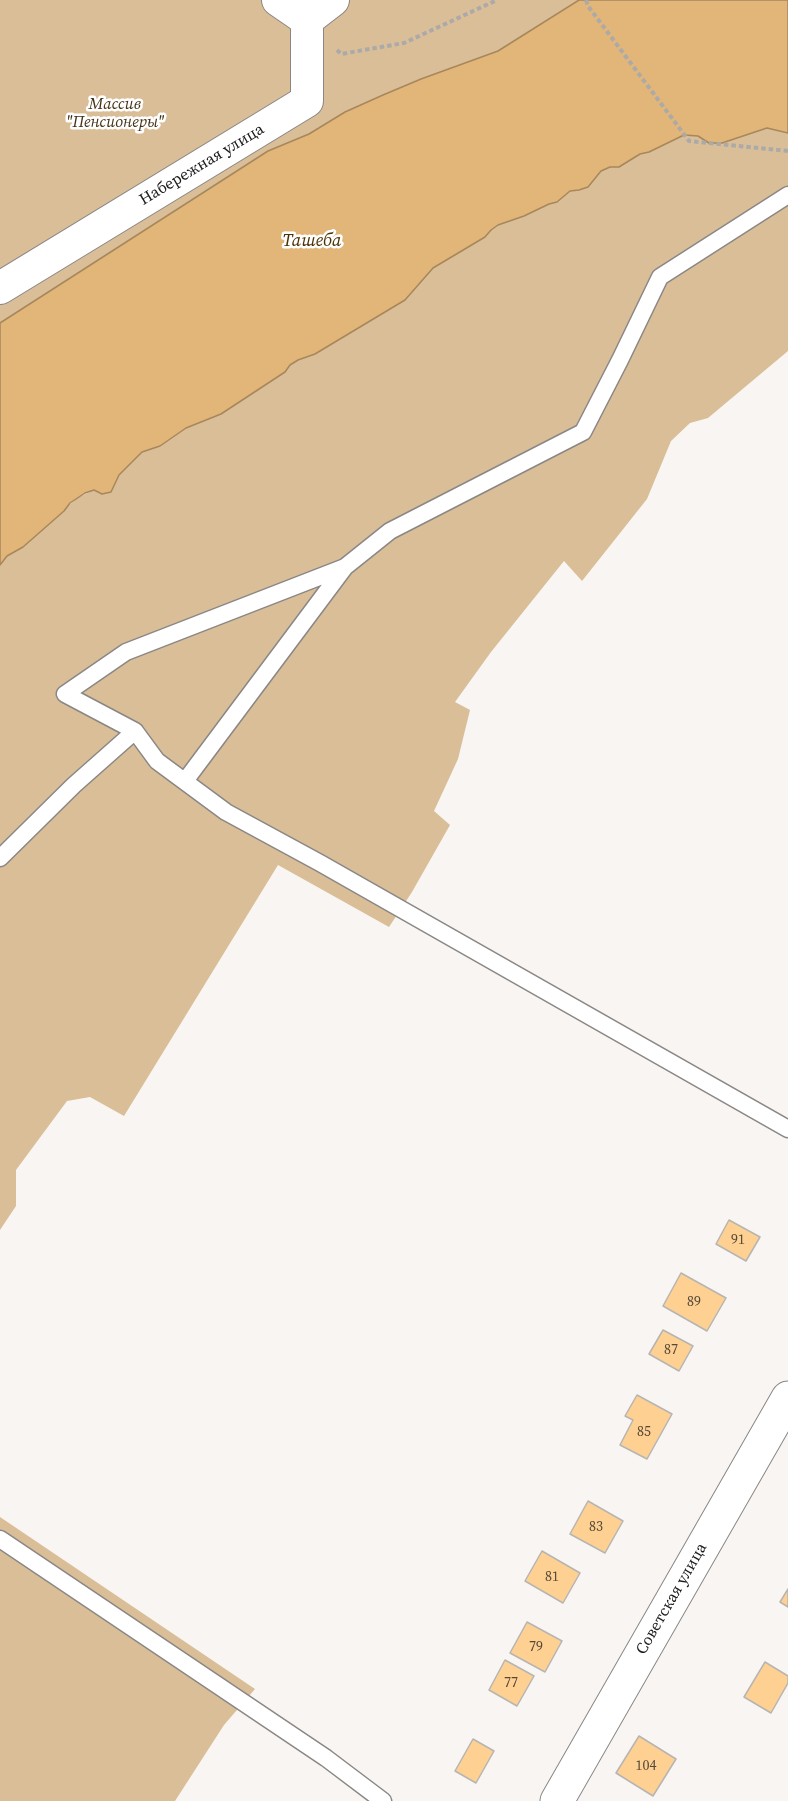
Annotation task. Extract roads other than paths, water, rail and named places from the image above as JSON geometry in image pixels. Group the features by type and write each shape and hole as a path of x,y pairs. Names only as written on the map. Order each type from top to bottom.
{"street":[{"path":"278,0 308,20 333,0"},
{"name":"Набережная улица","path":"0,288 307,101 308,20"},
{"name":"Советская улица","path":"557,1801 788,1398"}],"lane":[{"path":"185,782 345,567 390,531 583,432 660,277 788,195"},
{"path":"345,567 126,652 65,694 135,730 157,761 226,812 331,869 788,1129"},
{"path":"0,858 74,785 135,730"},
{"path":"0,1539 326,1758 383,1801"}],"water":[{"name":"Ташеба","path":"579,0 788,0 788,133 767,128 722,143 709,143 698,136 684,135 640,154 619,167 610,167 601,171 588,187 570,191 557,202 498,225 485,237 433,268 405,300 315,354 298,360 285,372 221,414 186,428 160,446 142,452 119,475 111,492 102,494 94,490 85,493 70,503 23,547 7,556 0,565 0,323 268,151 309,134 345,112 383,95 498,51"}],"park label":[{"name":"Массив \"Пенсионеры\"","path":"115,114"}]}
